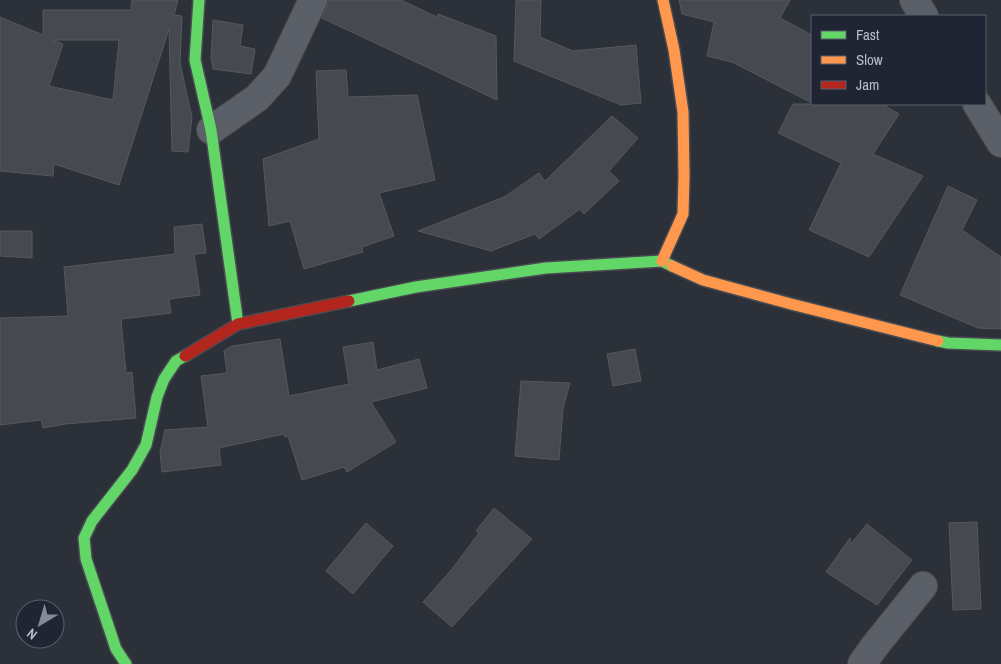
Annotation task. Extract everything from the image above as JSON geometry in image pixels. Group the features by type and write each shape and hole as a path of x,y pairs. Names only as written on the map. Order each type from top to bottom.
{"street":[{"path":"199,0 195,60 211,130 238,324"},
{"path":"211,130 257,98 277,76 313,0"},
{"path":"662,261 683,214 684,176 683,112 674,50 663,0"},
{"path":"914,0 923,15"},
{"path":"978,105 1001,143"},
{"path":"126,664 116,649 86,559 84,538 92,521 132,470 146,445 157,397 164,379 176,361 238,324 416,287 462,280 546,268 662,261 703,280 911,334 948,343 1001,345"},
{"path":"862,664 923,586"}],"building":[{"path":"132,0 178,0 174,15 182,16 180,63 192,117 188,152 172,151 169,29 119,185 54,164 53,176 0,171 0,17 43,35 43,10 131,10","holes":["53,40 119,40 113,100 49,86 63,44"]},
{"path":"328,0 401,0 437,17 438,14 496,36 497,100 322,18"},
{"path":"516,0 541,0 540,37 573,51 636,45 641,103 621,105 514,61"},
{"path":"679,0 790,0 780,18 811,34 811,102 732,62 707,56 714,22 682,14"},
{"path":"213,20 243,25 240,46 255,49 251,74 213,69 211,59"},
{"path":"346,70 348,97 417,95 435,180 379,193 394,236 362,247 363,252 304,269 290,221 269,226 263,159 319,139 316,71"},
{"path":"793,104 884,105 899,114 873,154 923,176 869,257 809,230 841,163 778,133"},
{"path":"612,116 638,138 609,171 619,181 584,214 580,209 539,239 535,234 491,251 418,231 504,197 539,173 545,181"},
{"path":"948,186 977,200 962,230 1001,257 1001,329 978,328 900,295"},
{"path":"202,224 206,253 194,254 200,295 169,299 171,313 121,319 126,373 132,372 136,418 65,424 43,428 41,420 0,425 0,318 68,316 64,267 175,254 174,227"},
{"path":"0,231 32,231 32,258 0,256"},
{"path":"280,339 289,396 349,384 343,347 373,342 377,370 419,359 427,388 371,402 396,442 347,472 344,467 302,480 288,436 285,437 284,434 219,448 221,465 162,472 160,452 165,430 208,427 201,376 227,373 224,351 232,346"},
{"path":"635,349 641,381 613,386 607,354"},
{"path":"521,381 570,383 563,408 559,460 515,456"},
{"path":"494,508 532,539 452,627 423,602 452,569 479,533 476,531"},
{"path":"977,522 981,609 953,610 949,523"},
{"path":"366,523 393,546 353,594 326,571"},
{"path":"867,524 912,560 877,605 826,572 850,538 851,544"}],"traffic: fast":[{"path":"199,0 195,60 211,130 238,324"},
{"path":"349,301 416,287 546,268 662,261 672,266"},
{"path":"938,341 1001,345"},
{"path":"126,664 116,649 86,559 84,538 92,521 132,470 146,445 157,397 164,379 176,361 185,356"}],"traffic: slow":[{"path":"662,261 683,214 684,176 683,112 674,50 663,0"},
{"path":"672,266 703,280 938,341"}],"traffic: jam":[{"path":"185,356 238,324 349,301"}]}
